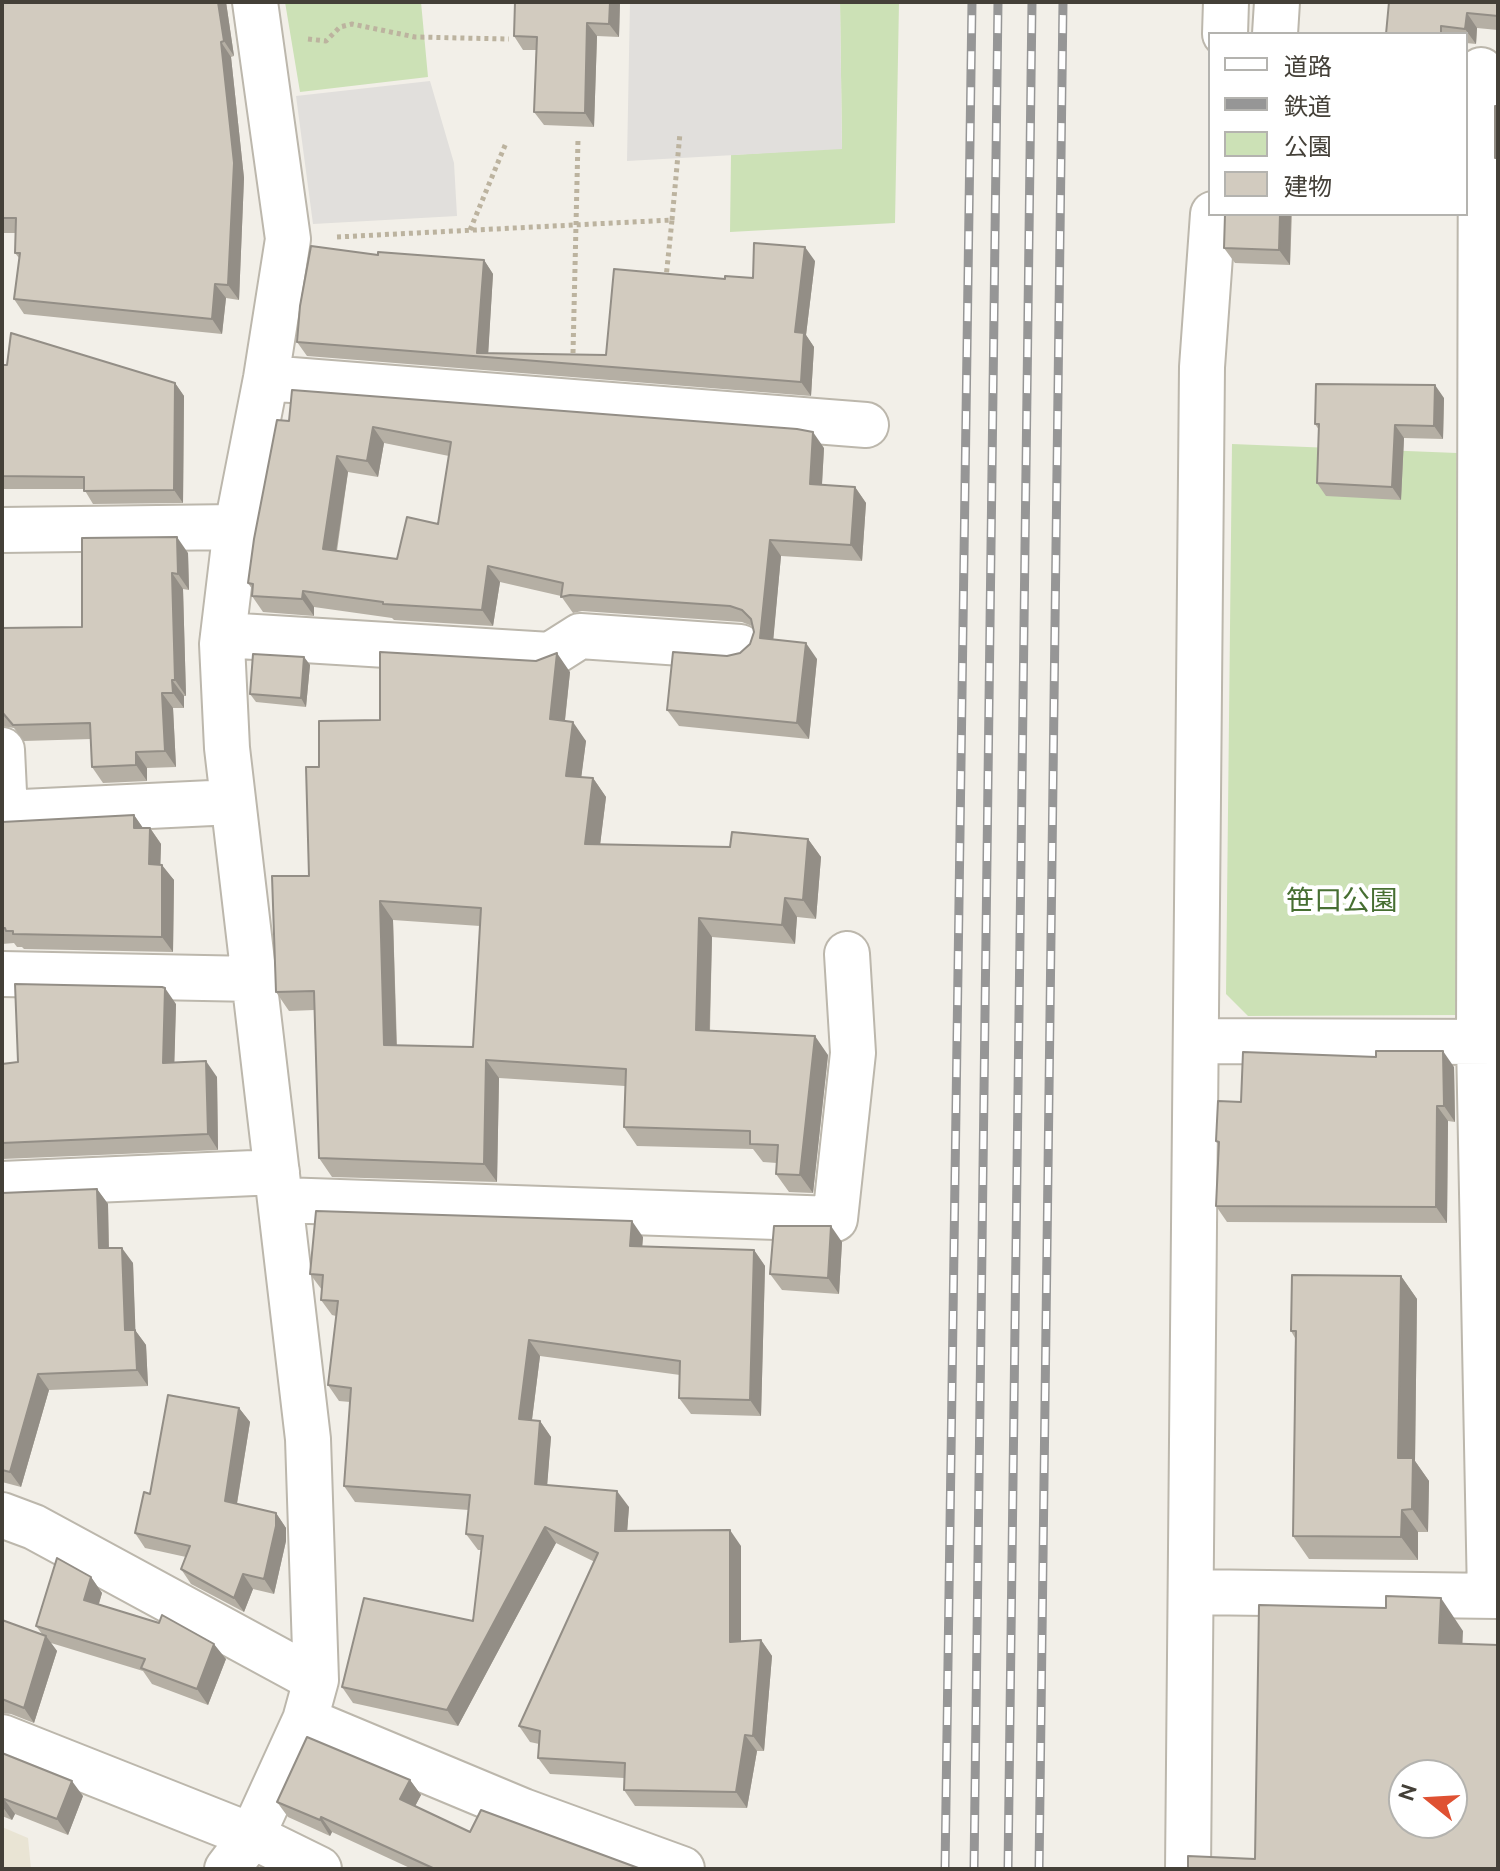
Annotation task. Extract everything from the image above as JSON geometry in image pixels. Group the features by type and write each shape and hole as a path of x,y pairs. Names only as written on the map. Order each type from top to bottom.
{"street":[{"path":"1225,32 1226,2"},
{"path":"1275,32 1277,2"},
{"path":"240,1852 310,1700 308,1439 227,748 223,635 236,527 266,378 288,239 257,20"},
{"path":"1191,1592 1494,1596 1482,70"},
{"path":"1188,1869 1202,367 1213,216"},
{"path":"266,378 866,425"},
{"path":"2,530 236,527"},
{"path":"223,635 550,655 580,636 740,647"},
{"path":"2,750 3,813 233,802"},
{"path":"2,1184 279,1186 835,1219 853,1053 847,954"},
{"path":"2,974 254,979"},
{"path":"1196,1041 1488,1042"},
{"path":"2,1515 34,1527 310,1700 523,1811 682,1869"},
{"path":"2,1737 240,1852 319,1869"}],"path":[{"path":"257,20 318,42 326,41 340,27 352,24 415,37 509,39"},
{"path":"665,287 680,133"},
{"path":"572,402 578,139"},
{"path":"470,230 506,143"},
{"path":"288,239 672,220"}],"shaded area":[{"path":"630,2 840,2 842,149 627,161"},
{"path":"430,81 454,163 457,216 313,224 296,96"},
{"path":"2,1827 28,1838 31,1869 2,1869"}],"green space":[{"path":"285,2 421,2 428,77 300,92"},
{"path":"840,2 899,2 895,223 730,232 731,155 842,148"},
{"name":"笹口公園","path":"1232,444 1457,453 1457,1015 1248,1016 1226,994"}],"building":[{"path":"2,2 218,2 234,163 228,285 215,284 212,319 14,299 20,253 15,253 16,218 2,218"},
{"path":"515,2 610,2 609,24 587,23 585,113 534,112 537,37 514,36"},
{"path":"1389,2 1498,2 1498,16 1467,13 1465,29 1441,26 1441,32 1386,32"},
{"path":"1495,106 1498,106 1498,158 1495,158"},
{"path":"1225,216 1280,216 1279,250 1224,248"},
{"path":"754,243 805,247 795,332 804,333 801,382 297,342 311,246 378,255 378,252 484,260 477,353 606,355 614,269 725,279 725,276 753,278"},
{"path":"11,333 175,383 174,490 84,491 84,477 2,476 2,365 7,365"},
{"path":"1316,384 1435,385 1434,426 1395,425 1392,487 1317,483 1319,424 1315,424"},
{"path":"292,390 813,432 810,484 855,487 851,545 770,540 760,638 806,643 797,723 667,710 673,652 727,656 740,653 750,644 754,632 751,619 742,610 730,606 570,595 561,597 563,583 488,566 482,610 383,604 303,591 302,599 252,596 253,584 248,583 254,539 277,420 289,421","holes":["373,427 451,442 438,524 407,517 397,559 323,549 337,456 367,461"]},
{"path":"177,537 178,574 172,573 175,680 172,680 173,693 162,693 165,751 136,752 136,765 92,767 90,723 13,725 2,712 2,628 82,627 82,538"},
{"path":"380,652 536,661 557,653 550,719 573,722 566,776 593,778 585,844 730,847 732,832 808,839 803,900 785,898 782,925 699,918 696,1030 815,1036 800,1175 776,1174 778,1145 750,1144 750,1131 624,1127 626,1069 486,1060 484,1164 319,1158 314,991 276,992 272,876 309,876 306,767 319,767 319,721 380,720","holes":["380,901 481,908 473,1047 384,1045"]},
{"path":"253,654 304,657 301,698 250,694"},
{"path":"134,815 134,828 150,828 149,864 162,865 162,937 13,934 13,931 2,928 2,822"},
{"path":"15,984 165,988 163,1063 206,1061 208,1134 2,1143 2,1064 18,1062"},
{"path":"1376,1051 1443,1051 1444,1106 1437,1106 1436,1207 1216,1206 1218,1101 1241,1102 1243,1052 1376,1057"},
{"path":"97,1189 99,1248 122,1248 125,1330 135,1330 137,1370 38,1374 10,1472 2,1470 2,1193"},
{"path":"316,1211 632,1221 630,1246 754,1250 750,1400 679,1398 680,1361 529,1340 519,1419 540,1421 535,1484 617,1491 615,1531 730,1530 730,1642 761,1640 753,1736 745,1735 736,1792 624,1790 625,1763 538,1758 540,1731 519,1726 598,1553 545,1527 447,1710 342,1687 364,1598 473,1621 483,1536 466,1534 470,1495 344,1486 351,1388 328,1385 338,1301 321,1300 323,1275 310,1274"},
{"path":"774,1226 831,1226 828,1278 770,1274"},
{"path":"1292,1275 1401,1276 1398,1458 1413,1458 1412,1509 1402,1510 1401,1537 1293,1536 1296,1331 1291,1331"},
{"path":"168,1395 239,1408 225,1501 276,1513 264,1579 243,1574 234,1598 181,1569 190,1546 135,1533 144,1492 150,1494"},
{"path":"57,1558 91,1577 84,1600 159,1623 162,1615 214,1644 197,1689 141,1668 145,1659 36,1626"},
{"path":"1386,1596 1441,1598 1439,1643 1498,1645 1498,1869 1188,1869 1188,1856 1255,1859 1259,1605 1386,1608"},
{"path":"2,1620 46,1636 24,1708 2,1699"},
{"path":"307,1737 410,1780 400,1799 470,1832 481,1810 641,1869 435,1869 321,1817 320,1820 277,1802"},
{"path":"2,1753 72,1781 57,1819 4,1799 2,1803"}],"railway":[{"path":"945,1869 972,2"},
{"path":"974,1869 998,2"},
{"path":"1008,1869 1032,2"},
{"path":"1039,1869 1063,2"}]}
